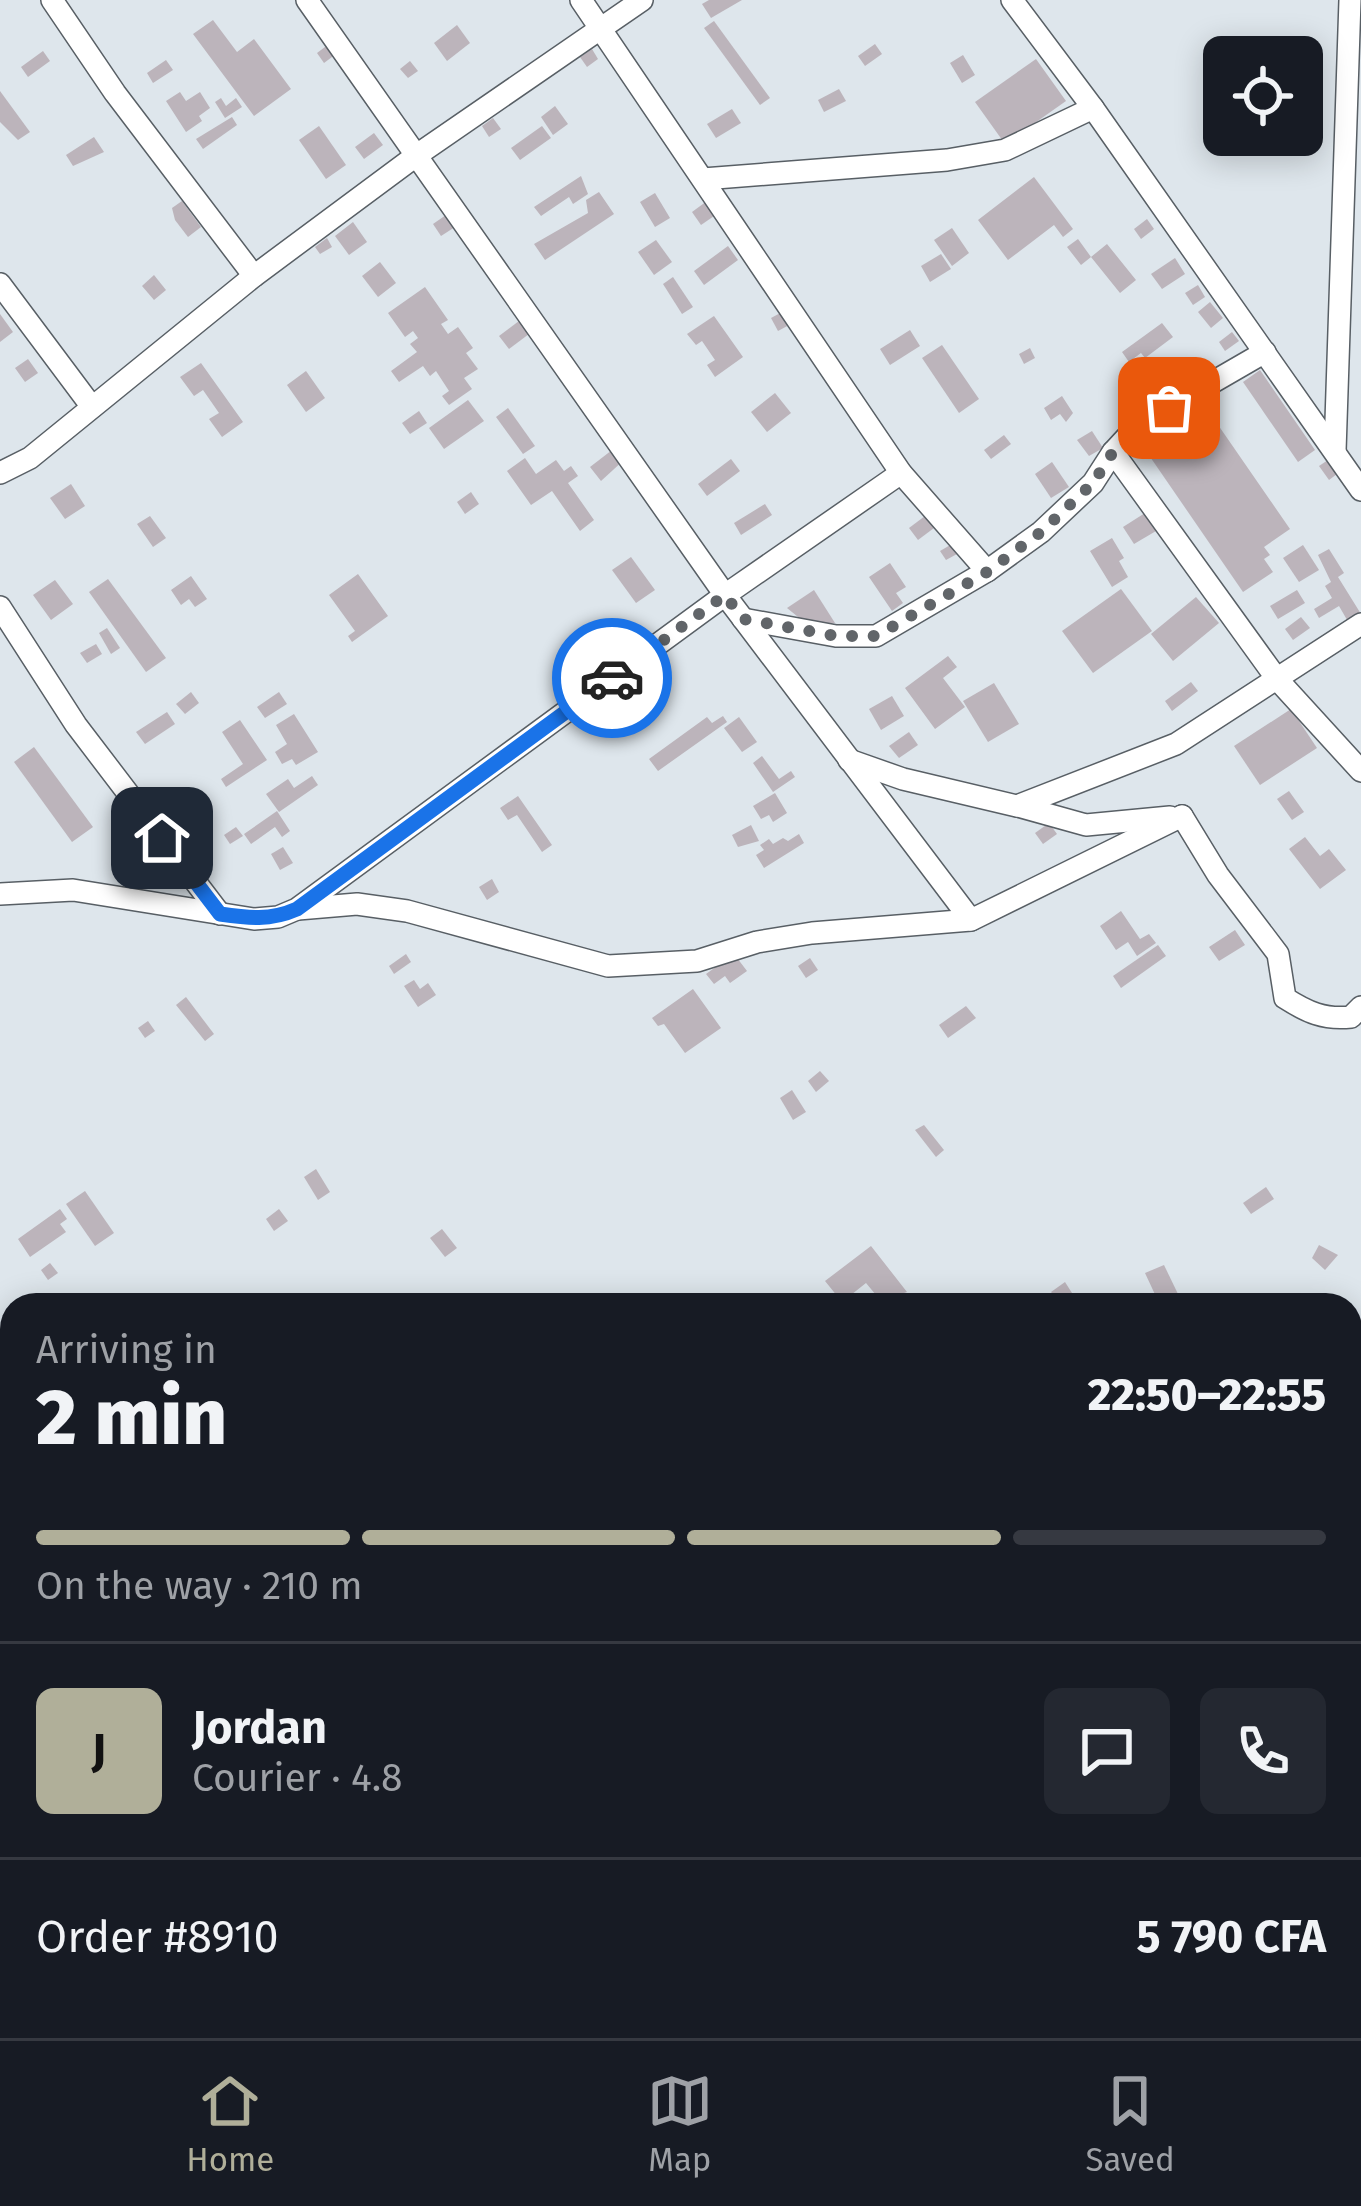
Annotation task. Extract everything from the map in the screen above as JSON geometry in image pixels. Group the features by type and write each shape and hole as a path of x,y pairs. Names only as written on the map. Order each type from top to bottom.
{"street":[{"path":"52,0 254,276"},
{"path":"307,0 725,595 971,920"},
{"path":"581,0 901,473 987,572"},
{"path":"0,473 30,458 254,276 417,155 642,0"},
{"path":"1012,0 1361,490"},
{"path":"1335,451 1352,228 1350,0 1361,3"},
{"path":"703,179 947,160 1005,150 1093,108"},
{"path":"0,284 92,407"},
{"path":"743,619 836,636 876,636 987,572 1041,532 1093,483 1137,426 1265,352"},
{"path":"1113,452 1276,679 1361,771"},
{"path":"0,894 73,890 254,919 297,909 725,595 901,473"},
{"path":"0,607 76,725 220,914"},
{"path":"1017,806 1176,744 1361,624"},
{"path":"848,760 903,779 1086,825 1182,816"},
{"path":"297,909 357,904 407,911 608,966 698,962 758,942 812,933 971,920 1182,816"},
{"path":"1182,816 1218,875 1278,954 1285,998 1311,1015 1336,1019 1351,1017 1361,1007"}],"building":[{"path":"742,0 711,18 702,4"},
{"path":"213,20 237,52 254,39 291,89 254,116 193,34"},
{"path":"714,21 770,98 760,105 704,28"},
{"path":"457,25 470,43 447,61 434,43"},
{"path":"329,44 336,54 324,63 317,53"},
{"path":"875,44 882,54 865,66 858,56"},
{"path":"592,49 598,59 587,67 580,57"},
{"path":"43,51 50,61 28,77 21,67"},
{"path":"963,55 975,75 962,83 950,63"},
{"path":"1036,59 1066,101 1005,144 975,102"},
{"path":"166,60 173,70 153,83 147,73"},
{"path":"410,61 418,71 408,78 400,69"},
{"path":"839,89 846,101 824,112 818,100"},
{"path":"0,91 30,132 18,140 0,122"},
{"path":"180,92 186,101 200,92 210,108 186,132 166,101"},
{"path":"221,98 226,106 236,98 242,107 225,118 215,102"},
{"path":"555,106 568,124 553,135 541,117"},
{"path":"732,109 741,123 716,138 707,124"},
{"path":"232,117 237,125 203,149 196,139"},
{"path":"493,118 501,129 489,137 482,126"},
{"path":"319,126 346,165 326,179 299,140"},
{"path":"542,126 551,138 520,160 511,148"},
{"path":"374,133 383,145 364,159 355,147"},
{"path":"94,137 104,152 73,166 66,155"},
{"path":"581,176 588,194 573,204 569,197 541,216 534,207"},
{"path":"1034,177 1073,229 1063,237 1054,225 1008,260 978,220"},
{"path":"599,192 614,214 545,260 534,244 588,213 586,200"},
{"path":"655,193 670,218 655,227 640,202"},
{"path":"182,201 201,227 188,237 172,208"},
{"path":"707,201 717,214 701,225 692,212"},
{"path":"446,215 455,227 441,236 433,224"},
{"path":"1147,219 1154,229 1141,239 1134,229"},
{"path":"353,222 367,242 349,255 335,236"},
{"path":"952,228 969,253 952,266 934,240"},
{"path":"327,238 332,247 320,254 315,247"},
{"path":"1078,239 1091,257 1081,265 1067,247"},
{"path":"656,240 672,262 654,275 638,252"},
{"path":"1107,244 1136,280 1120,293 1091,257"},
{"path":"728,246 738,260 704,285 694,271"},
{"path":"941,254 951,269 930,282 921,266"},
{"path":"1175,258 1185,274 1162,289 1151,274"},
{"path":"380,262 396,283 378,297 362,276"},
{"path":"154,275 166,290 154,300 142,286"},
{"path":"673,277 693,307 682,314 663,284"},
{"path":"1198,285 1205,297 1193,305 1185,293"},
{"path":"425,287 448,320 441,324 448,334 458,327 473,348 466,353 478,369 464,378 472,389 449,405 442,396 449,391 436,371 430,376 423,366 399,382 391,371 417,352 410,344 418,338 413,331 405,337 388,313"},
{"path":"1210,302 1223,318 1211,328 1198,312"},
{"path":"784,311 791,324 778,331 771,318"},
{"path":"0,314 13,332 0,342"},
{"path":"714,316 743,357 715,377 707,365 715,360 702,341 696,345 687,334"},
{"path":"523,318 533,331 509,349 499,336"},
{"path":"1162,323 1173,337 1145,358 1141,353 1129,362 1122,352"},
{"path":"910,330 920,346 890,365 880,349"},
{"path":"1232,332 1239,341 1225,351 1219,342"},
{"path":"942,345 979,399 959,413 922,358"},
{"path":"1030,348 1035,358 1024,364 1019,354"},
{"path":"1165,357 1177,374 1152,392 1140,375"},
{"path":"28,359 38,373 25,382 15,368"},
{"path":"201,363 243,422 222,437 209,419 219,413 203,390 194,396 180,377"},
{"path":"1260,370 1315,450 1298,462 1243,382"},
{"path":"306,371 325,398 306,412 287,385"},
{"path":"1167,386 1175,399 1150,413 1143,400"},
{"path":"775,393 791,413 767,432 751,412"},
{"path":"1062,396 1073,413 1066,422 1060,414 1051,420 1044,408"},
{"path":"468,400 484,421 444,449 429,428"},
{"path":"1182,404 1190,417 1205,406 1290,529 1264,547 1270,555 1264,559 1273,572 1243,592 1144,448 1171,429 1165,419"},
{"path":"508,408 535,446 523,454 496,417"},
{"path":"419,411 427,423 410,434 402,423"},
{"path":"1092,431 1103,448 1089,456 1077,440"},
{"path":"1004,435 1011,444 991,459 984,450"},
{"path":"616,447 625,459 601,481 590,467"},
{"path":"525,458 536,474 556,460 564,471 571,466 578,476 568,483 594,520 580,531 552,491 531,505 507,471"},
{"path":"1331,458 1341,471 1329,480 1319,466"},
{"path":"731,459 740,471 707,496 698,484"},
{"path":"1052,462 1069,487 1051,498 1035,474"},
{"path":"71,484 85,506 65,519 50,498"},
{"path":"471,492 479,504 465,514 457,502"},
{"path":"765,504 772,515 741,535 734,523"},
{"path":"1145,513 1156,531 1134,544 1123,527"},
{"path":"150,516 166,538 153,547 137,524"},
{"path":"925,516 934,528 918,540 909,528"},
{"path":"1112,538 1128,577 1112,587 1090,551"},
{"path":"952,544 957,554 946,560 940,551"},
{"path":"1303,545 1319,570 1299,582 1283,558"},
{"path":"1329,549 1344,573 1338,577 1361,614 1350,625 1339,606 1319,618 1314,609 1332,598 1325,586 1331,582 1318,555"},
{"path":"631,557 655,590 636,603 612,570"},
{"path":"890,563 906,587 896,593 903,603 892,611 869,577"},
{"path":"358,574 388,616 352,642 348,636 355,631 329,595"},
{"path":"191,576 207,599 195,607 189,599 181,605 171,590"},
{"path":"108,579 166,658 146,672 89,592"},
{"path":"55,580 73,604 51,620 33,595"},
{"path":"1121,589 1152,631 1093,673 1062,631"},
{"path":"814,590 835,623 808,625 787,608"},
{"path":"1297,590 1305,603 1278,619 1270,606"},
{"path":"1196,597 1219,623 1173,661 1151,634"},
{"path":"1301,617 1310,628 1293,640 1285,629"},
{"path":"107,628 120,648 111,654 99,633"},
{"path":"96,644 102,654 87,663 80,653"},
{"path":"948,656 957,667 943,678 965,707 935,729 905,688"},
{"path":"652,659 659,671 619,696 628,709 613,718 597,693"},
{"path":"1191,682 1198,691 1172,711 1165,701"},
{"path":"994,683 1019,724 988,742 963,701"},
{"path":"191,692 199,703 185,714 176,704"},
{"path":"279,692 287,704 265,718 257,707"},
{"path":"892,696 904,716 881,730 869,709"},
{"path":"1291,709 1317,748 1260,785 1234,746"},
{"path":"167,712 175,724 145,744 136,732"},
{"path":"294,714 318,752 296,765 292,759 282,764 275,752 287,744 276,725"},
{"path":"723,716 727,722 658,771 649,759 707,717 712,723"},
{"path":"739,717 757,742 742,752 724,728"},
{"path":"240,720 267,760 226,787 221,779 243,764 222,732"},
{"path":"909,732 918,745 899,758 889,746"},
{"path":"34,747 93,827 72,842 14,762"},
{"path":"762,756 779,779 791,771 795,777 773,792 753,763"},
{"path":"312,776 318,785 279,812 266,794 288,779 294,788"},
{"path":"1289,791 1304,812 1292,820 1277,799"},
{"path":"775,793 787,813 773,822 769,815 761,819 753,806"},
{"path":"518,796 552,845 542,852 517,815 508,820 500,808"},
{"path":"277,811 290,831 282,837 275,827 251,844 244,834"},
{"path":"1049,823 1057,834 1043,844 1035,833"},
{"path":"751,825 759,841 738,847 732,835"},
{"path":"236,827 243,836 230,844 224,835"},
{"path":"799,834 804,843 764,868 756,855 764,850 760,845 769,839 773,844 783,838 788,841"},
{"path":"1305,837 1320,856 1329,849 1346,870 1320,889 1289,849"},
{"path":"283,847 293,863 280,870 271,854"},
{"path":"492,879 499,892 487,900 479,887"},
{"path":"1121,911 1140,939 1149,934 1156,943 1137,956 1128,942 1116,950 1100,926"},
{"path":"1235,930 1245,945 1219,961 1209,947"},
{"path":"1158,945 1166,956 1121,988 1113,976"},
{"path":"406,954 411,962 394,974 389,966"},
{"path":"734,954 747,971 730,983 725,976 714,984 706,974"},
{"path":"810,958 818,970 806,978 798,966"},
{"path":"414,980 420,989 428,983 436,995 418,1007 404,986"},
{"path":"693,989 721,1028 685,1053 664,1024 658,1026 652,1018"},
{"path":"186,997 214,1034 205,1041 176,1005"},
{"path":"966,1006 976,1018 948,1038 939,1025"},
{"path":"148,1021 155,1031 145,1038 138,1028"},
{"path":"820,1071 829,1081 816,1092 808,1081"},
{"path":"792,1090 806,1112 793,1120 780,1098"},
{"path":"924,1125 944,1150 936,1157 915,1130"},
{"path":"316,1169 330,1192 318,1200 304,1177"},
{"path":"1266,1187 1274,1199 1251,1214 1243,1203"},
{"path":"85,1191 114,1233 95,1246 66,1204"},
{"path":"60,1209 67,1219 60,1224 66,1232 30,1257 18,1239"},
{"path":"279,1209 288,1221 274,1231 266,1219"},
{"path":"442,1229 457,1248 445,1257 430,1238"},
{"path":"1319,1245 1338,1255 1325,1270 1312,1258"},
{"path":"871,1246 907,1292 874,1293 866,1283 853,1293 835,1293 825,1281"},
{"path":"50,1263 58,1273 48,1280 41,1270"},
{"path":"1164,1265 1178,1293 1154,1293 1145,1273"},
{"path":"1065,1282 1072,1293 1052,1293"}],"way so far":[{"path":"612,678 725,595 743,619 836,636 876,636 987,572 1041,532 1093,483 1137,426 1169,408"}],"route":[{"path":"162,838 220,914 278,917 297,909 612,678"}]}
